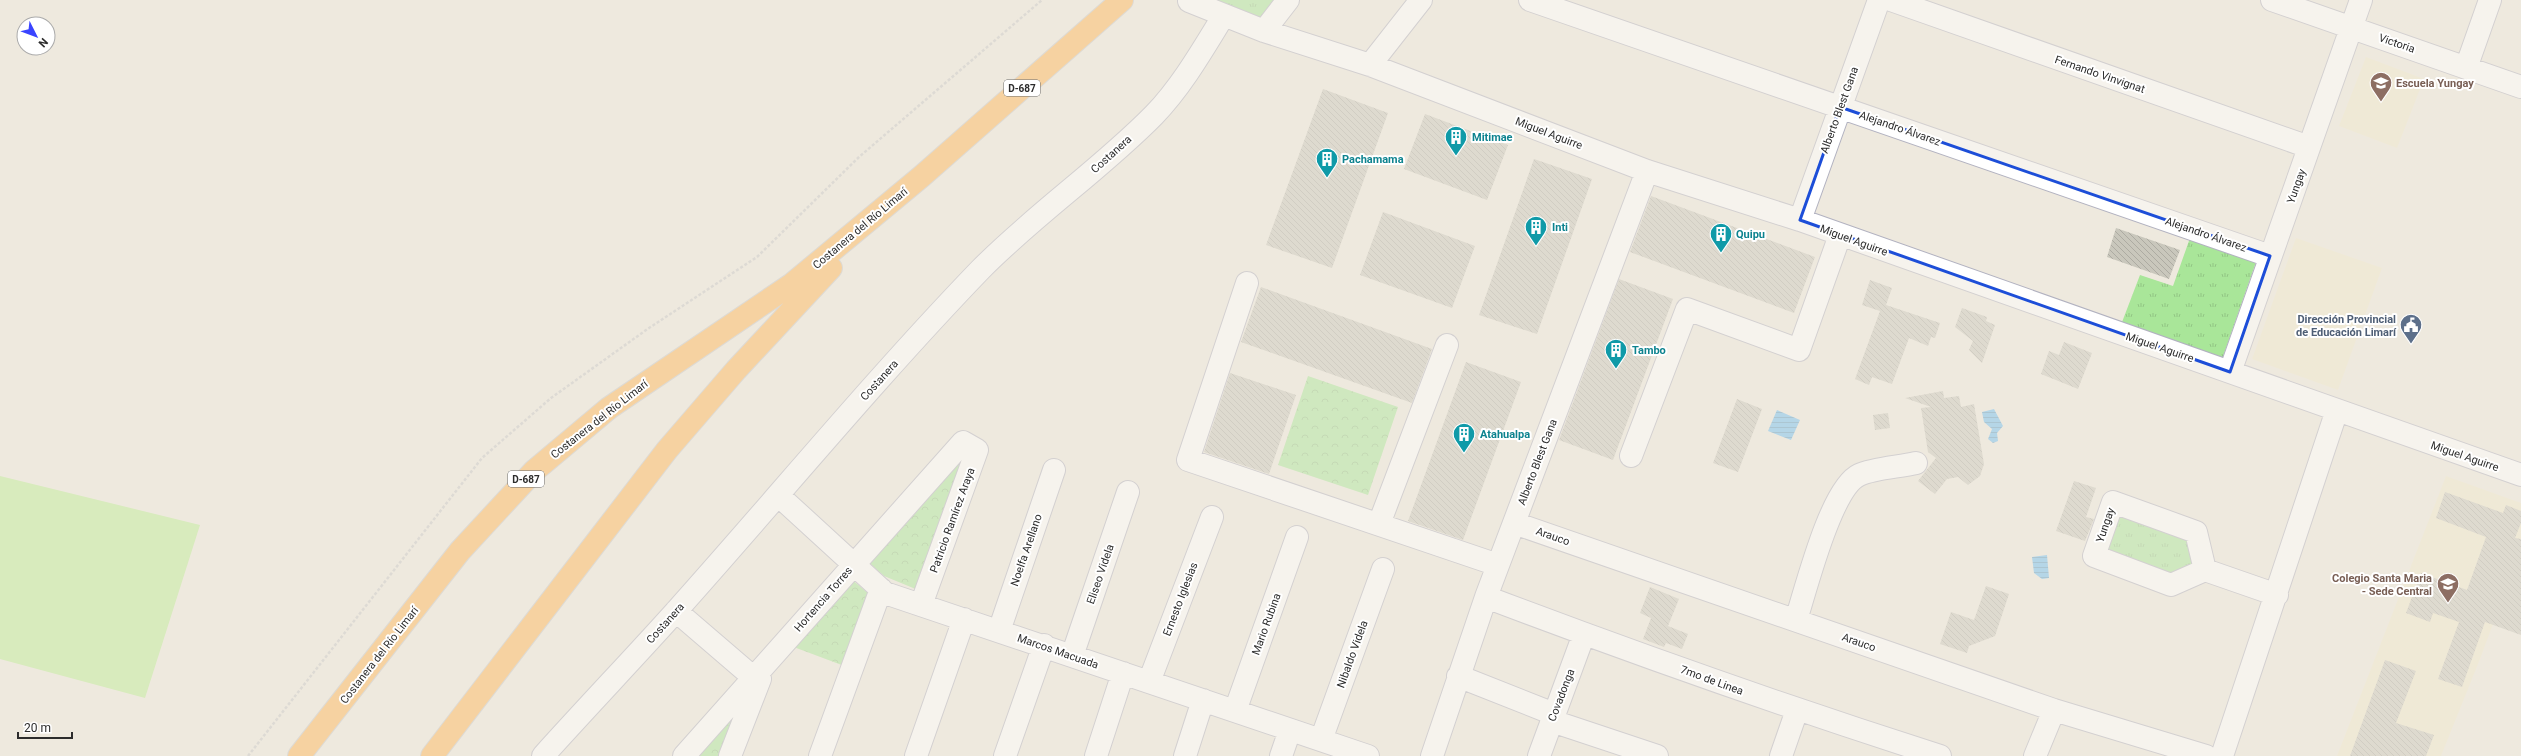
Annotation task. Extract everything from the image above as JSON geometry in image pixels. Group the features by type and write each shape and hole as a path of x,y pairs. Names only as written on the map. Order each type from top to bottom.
{"highway":[{"name":"Costanera del Río Limarí","path":"300,756 455,556 483,523 534,471 571,438 631,392 747,317 792,284 922,176 1122,0"},
{"name":"Costanera del Río Limarí","path":"432,756 632,494 701,410 804,296 922,176"}],"street":[{"path":"1264,31 1288,0"},
{"path":"1370,65 1422,0"},
{"name":"Alejandro Álvarez","path":"1530,0 2270,256"},
{"name":"Alberto Blest Gana","path":"1800,220 1879,0"},
{"name":"Fernando Vinvignat","path":"1891,0 2309,147"},
{"name":"Victoria","path":"2272,0 2521,87"},
{"name":"Yungay","path":"2230,372 2361,0"},
{"path":"2466,68 2490,0"},
{"name":"Miguel Aguirre","path":"1189,1 1264,31 1370,65 1647,170 1800,220 2521,475"},
{"name":"Costanera","path":"543,756 676,611 982,268 1031,221 1091,173 1156,113 1195,63 1224,15"},
{"name":"Alberto Blest Gana","path":"1432,756 1486,597 1647,170"},
{"path":"1631,456 1687,309 1799,350 1840,235"},
{"path":"1246,283 1188,460 1498,565"},
{"path":"1379,524 1447,345"},
{"path":"2222,756 2277,595 2337,410"},
{"name":"Hortencia Torres","path":"684,756 963,442"},
{"name":"Patricio Ramírez Araya","path":"921,605 977,450 963,442"},
{"path":"1796,620 1834,503 1847,485 1859,475 1916,463"},
{"name":"Noelfa Arellano","path":"999,631 1054,470"},
{"name":"Eliseo Videla","path":"1072,656 1128,492"},
{"name":"Marcos Macuada","path":"778,495 885,593 1044,645 1072,656 1368,756"},
{"name":"Yungay","path":"2113,502 2196,532 2205,570 2171,585 2094,556 2113,502"},
{"name":"Ernesto Iglesias","path":"1149,682 1212,517"},
{"name":"Arauco","path":"1514,523 2054,710 2206,756"},
{"name":"Mario Rubina","path":"1234,711 1297,537"},
{"name":"Nibaldo Videla","path":"1321,740 1383,569"},
{"path":"2205,570 2277,595"},
{"path":"820,756 881,589"},
{"name":"7mo de Linea","path":"1486,597 1584,634 1797,710 1940,756"},
{"path":"676,611 760,672 730,756"},
{"path":"916,756 964,619"},
{"name":"Covadonga","path":"1539,756 1584,634"},
{"path":"1005,756 1044,645"},
{"path":"1096,756 1123,673"},
{"path":"1458,676 1553,718 1657,756"},
{"path":"1185,756 1203,700"},
{"path":"1781,756 1797,710"},
{"path":"2035,756 2054,710"},
{"path":"1281,756 1290,730"}],"path":[{"path":"248,756 482,458 550,398 649,328 757,257 858,157 1042,0"}],"highlighted area":[{"path":"1840,107 2270,256 2230,372 1800,220"}],"shaded area":[{"name":"Escuela Yungay","path":"2366,57 2424,79 2397,148 2339,126"},
{"path":"2296,238 2382,268 2338,390 2252,359"},
{"name":"Colegio Santa Maria - Sede Central","path":"2446,476 2521,503 2521,549 2480,659 2441,756 2337,756"}],"green space":[{"path":"1203,0 1276,0 1257,22"},
{"path":"2190,238 2256,262 2219,368 2119,330 2140,275 2173,286"},
{"path":"1308,376 1398,407 1368,495 1278,465"},
{"path":"960,452 970,456 918,590 884,576 866,560"},
{"path":"0,476 200,525 145,698 0,659"},
{"path":"2133,515 2186,535 2196,559 2188,570 2171,577 2111,553 2105,542 2119,518"},
{"path":"850,578 874,598 847,667 791,646"},
{"path":"739,702 719,756 690,756"}],"water":[{"path":"1994,409 2003,426 1997,433 1998,441 1993,443 1988,439 1992,429 1984,422 1982,412"},
{"path":"1777,410 1800,420 1791,440 1768,431"},
{"path":"2047,555 2049,578 2042,579 2034,573 2032,557"}],"building":[{"name":"Pachamama","path":"1323,89 1388,113 1332,268 1266,245"},
{"name":"Mitimae","path":"1425,114 1508,145 1487,200 1404,169"},
{"name":"Inti","path":"1534,159 1592,179 1537,334 1479,315"},
{"name":"Quipu","path":"1651,196 1815,257 1794,313 1630,252"},
{"path":"1383,212 1475,246 1452,308 1360,275"},
{"path":"2116,228 2180,250 2169,279 2107,257"},
{"name":"Tambo","path":"1619,279 1673,299 1613,460 1559,440"},
{"path":"1870,280 1892,288 1886,305 1940,323 1935,338 1931,337 1928,346 1909,338 1892,384 1872,377 1869,385 1855,379 1880,311 1862,305"},
{"path":"1261,287 1432,349 1412,403 1241,342"},
{"path":"1962,308 1987,317 1986,321 1995,325 1982,363 1969,350 1973,341 1955,327"},
{"path":"2064,342 2092,353 2078,389 2041,374 2049,351 2059,355"},
{"name":"Atahualpa","path":"1466,362 1521,382 1463,540 1408,521"},
{"path":"1230,373 1296,395 1269,474 1204,452"},
{"path":"1943,391 1944,398 1959,396 1961,407 1974,404 1984,464 1980,476 1968,485 1958,477 1947,479 1935,494 1918,481 1936,458 1928,452 1921,408 1931,407 1905,398"},
{"path":"1737,399 1762,409 1738,472 1713,463"},
{"path":"1888,413 1890,428 1875,430 1873,415"},
{"path":"2074,481 2096,488 2086,517 2094,519 2085,541 2056,531"},
{"path":"2445,492 2503,513 2506,505 2521,511 2521,523 2515,538 2521,539 2521,635 2485,622 2462,687 2438,679 2459,622 2433,613 2430,622 2406,613 2421,573 2467,590 2486,537 2436,518"},
{"path":"1986,586 2009,594 1995,636 1969,646 1967,653 1940,644 1951,612 1974,620"},
{"path":"1650,587 1679,599 1668,626 1688,634 1682,649 1666,643 1664,647 1643,639 1651,618 1640,613"},
{"path":"2385,660 2416,671 2396,723 2434,735 2426,756 2350,756"}],"place":[{"name":"Escuela Yungay","path":"2381,102"},
{"name":"Mitimae","path":"1456,156"},
{"name":"Pachamama","path":"1327,178"},
{"name":"Inti","path":"1536,246"},
{"name":"Quipu","path":"1721,254"},
{"name":"Dirección Provincial de Educación Limarí","path":"2411,344"},
{"name":"Tambo","path":"1616,370"},
{"name":"Atahualpa","path":"1464,454"},
{"name":"Colegio Santa Maria - Sede Central","path":"2448,604"}]}
